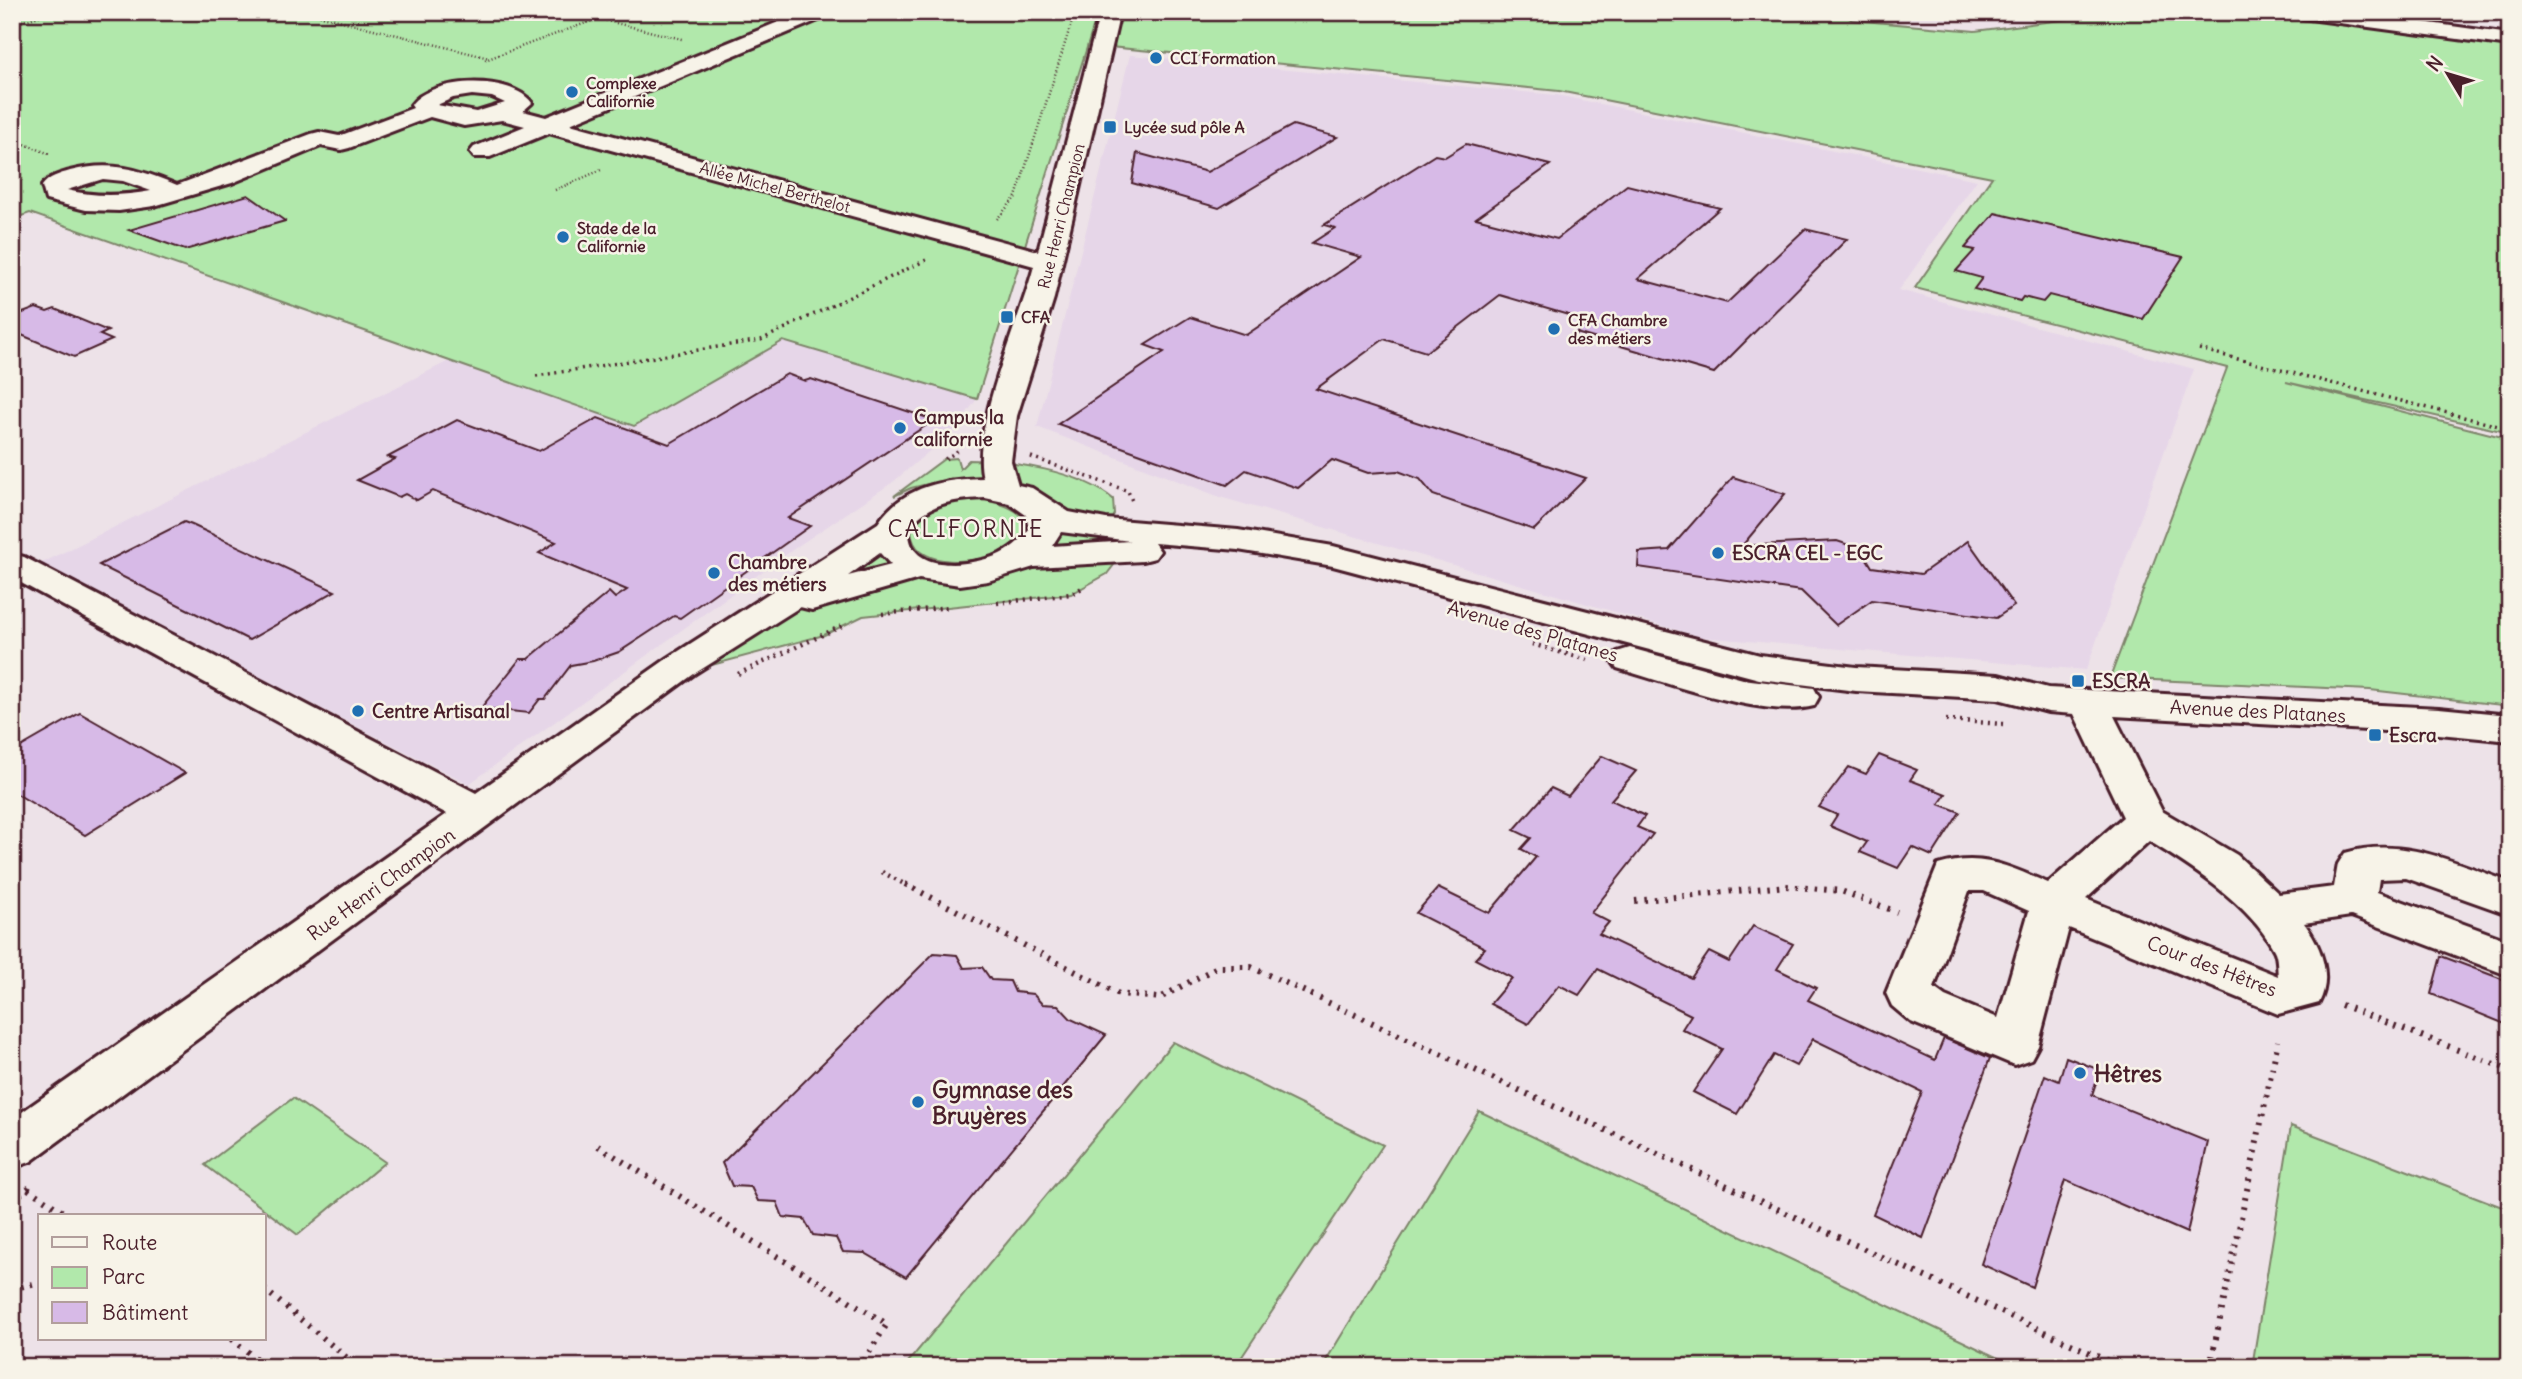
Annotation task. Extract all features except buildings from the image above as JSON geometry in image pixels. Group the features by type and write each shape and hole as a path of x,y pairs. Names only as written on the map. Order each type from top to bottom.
{"street":[{"path":"482,152 821,12"},
{"name":"Rue Henri Champion","path":"1003,490 995,461 1002,416 1018,373 1049,262 1110,12"},
{"path":"2302,12 2510,40"},
{"path":"473,88 501,93 521,103 501,113 476,119 464,119 428,110 422,104 430,99 473,88"},
{"path":"175,193 319,139 341,143 428,110"},
{"name":"Allée Michel Berthelot","path":"501,113 1049,262"},
{"name":"Rue Henri Champion","path":"27,1172 479,813 681,666 891,530 907,508 934,495 969,460 1002,416"},
{"path":"934,495 968,488 1003,490"},
{"name":"Avenue des Platanes","path":"1003,490 1028,499 1059,521 1126,541 1146,551 1246,559 1324,573 1393,590 1742,691 2014,716 2068,701 2425,720 2510,728"},
{"path":"1016,561 1032,550 1043,537 1046,529 1042,511"},
{"path":"891,530 895,551 920,568"},
{"name":"Avenue des Platanes","path":"920,568 941,573 972,573 1034,557 1126,541"},
{"path":"12,564 479,813"},
{"name":"Rue Henri Champion","path":"750,620 850,586 920,568"},
{"path":"2053,903 2146,820 2068,701"},
{"name":"Cour des Hêtres","path":"2053,903 2014,1046 1928,1009 1909,993 1953,876 1989,875 2278,996 2302,990 2298,948 2270,912 2222,866 2146,820"},
{"path":"2354,900 2360,864 2409,863 2510,899"},
{"path":"2270,912 2354,900 2510,959"}],"path":[{"path":"12,24 51,12"},
{"path":"306,12 489,58"},
{"path":"476,63 616,12"},
{"path":"536,376 761,340 967,239 996,221 1016,197 1075,12"},
{"path":"598,19 728,50"},
{"path":"2199,349 2510,429"},
{"path":"989,603 1071,594 1107,574 1126,541 1136,510 1128,491 1104,481 1058,469 1020,452"},
{"path":"875,615 961,606"},
{"path":"732,678 764,660 799,648 853,621"},
{"path":"882,872 1119,995 1160,999 1217,967 1251,967 2121,1367"},
{"path":"1635,901 1786,886 1841,891 1934,926"},
{"path":"2302,990 2510,1070"},
{"path":"2210,1367 2278,1041"},
{"path":"598,1146 887,1324 860,1367"},
{"path":"12,1200 27,1172 67,1214"},
{"path":"12,1289 38,1282"},
{"path":"266,1291 358,1367"},
{"path":"233,1340 266,1367"}],"shaded area":[{"name":"CFA Chambre des métiers","path":"1130,55 1556,95 1977,180 1899,290 2194,369 2086,670 1701,637 1220,497 1037,427"},
{"path":"783,341 977,399 954,430 893,482 798,546 469,784 40,564 451,360 634,426"}],"green space":[{"name":"Stade de la Californie","path":"12,12 1098,12 977,399 783,341 634,426 30,213 12,219"},
{"path":"1110,12 1841,12 1852,20 1975,31 2124,12 2302,12 2510,40 2510,433 2286,382 2510,439 2510,706 2370,690 2110,678 2227,368 1915,288 1992,177 1559,91 1100,46"},
{"path":"957,458 960,469 969,460 1025,465 1083,481 1099,489 1113,499 1114,514 1094,553 1117,561 1107,574 1071,594 863,616 824,635 712,665 750,620 891,530 933,572 1033,550 1028,499 934,495 949,479 911,488 894,496 944,459"},
{"path":"975,499 999,504 1019,514 1025,521 1026,529 1021,539 999,554 973,560 944,560 921,552 914,543 911,532 914,523 944,505"},
{"path":"1173,1042 1383,1145 1235,1367 904,1367"},
{"path":"293,1098 385,1162 298,1235 205,1165"},
{"path":"1479,1111 2017,1367 1322,1367"},
{"path":"2291,1126 2510,1210 2510,1367 2252,1367"}],"place":[{"name":"CCI Formation","path":"1156,58"},
{"name":"Complexe Californie","path":"572,92"},
{"name":"Lycée sud pôle A","path":"1110,127"},
{"name":"Stade de la Californie","path":"563,237"},
{"name":"CFA","path":"1007,317"},
{"name":"CFA Chambre des métiers","path":"1554,329"},
{"name":"Campus la californie","path":"900,428"},
{"name":"ESCRA CEL - EGC","path":"1718,553"},
{"name":"Chambre des métiers","path":"714,573"},
{"name":"ESCRA","path":"2078,681"},
{"name":"Centre Artisanal","path":"358,711"},
{"name":"Escra","path":"2375,735"},
{"name":"Hêtres","path":"2080,1073"},
{"name":"Gymnase des Bruyères","path":"918,1102"}],"district":[{"name":"CALIFORNIE","path":"966,528"}]}
